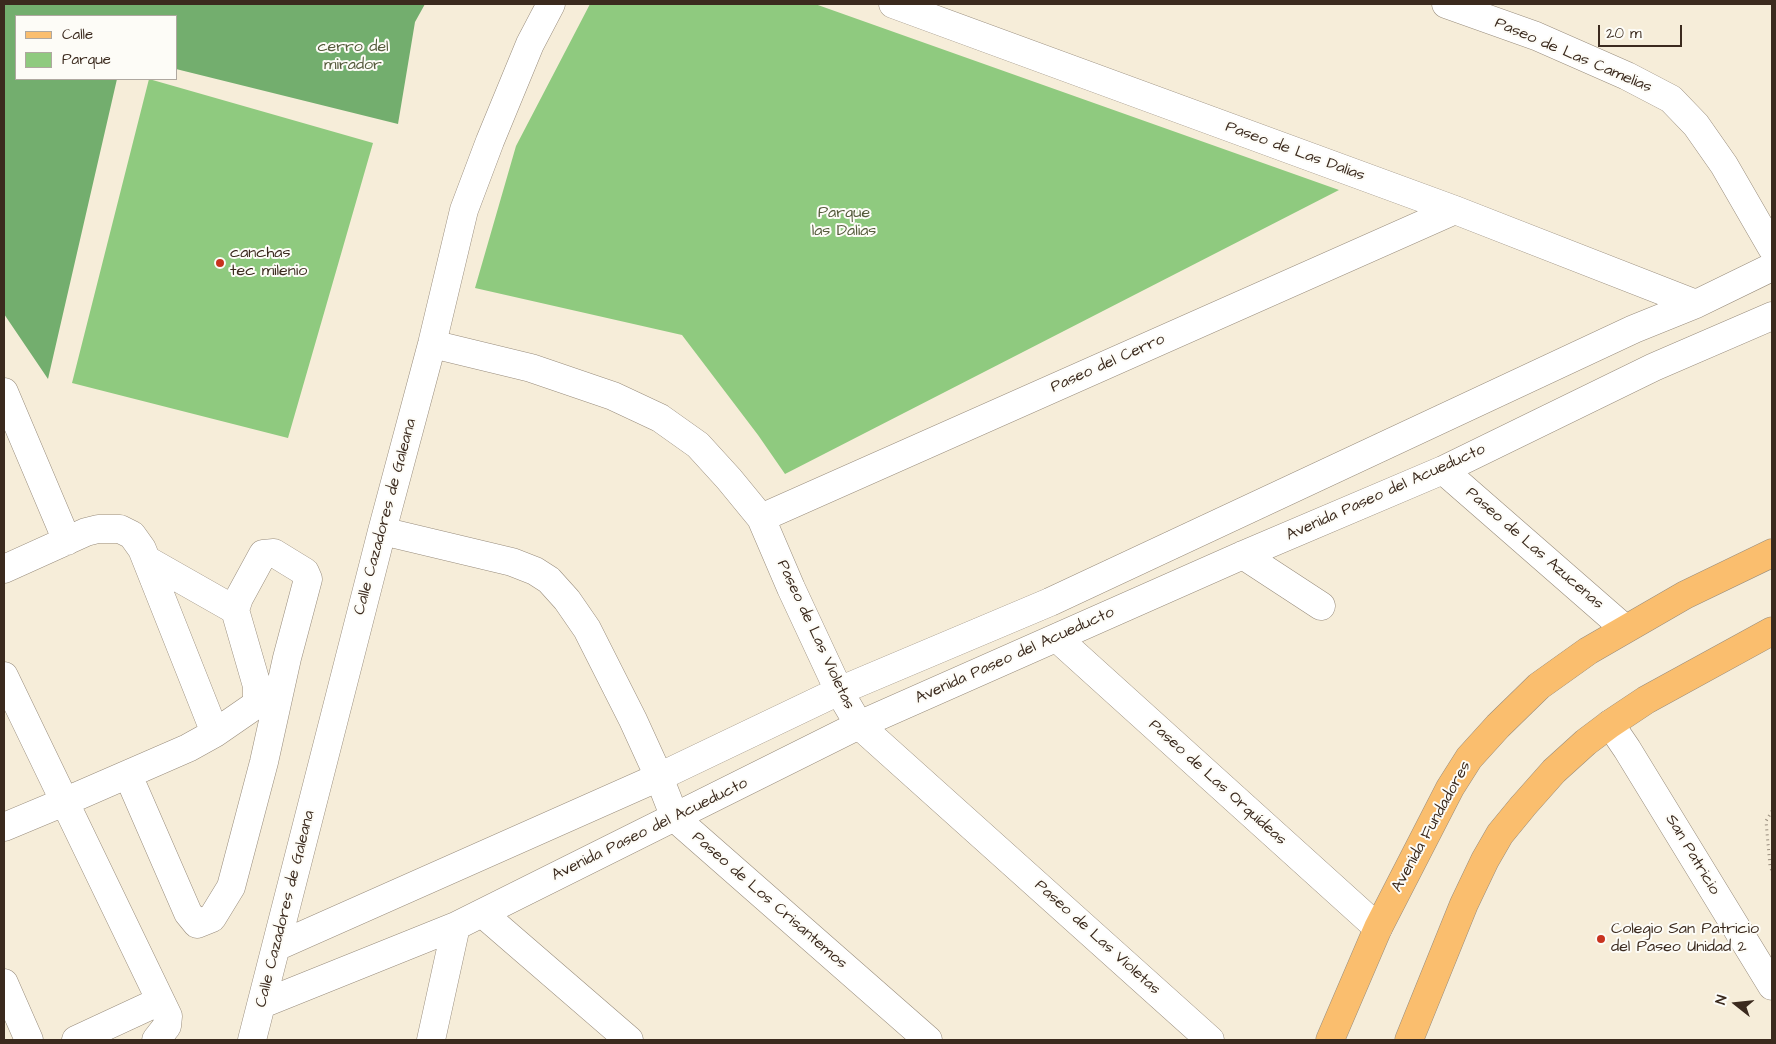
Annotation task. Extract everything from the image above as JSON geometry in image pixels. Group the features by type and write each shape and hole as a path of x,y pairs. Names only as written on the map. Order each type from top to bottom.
{"main road":[{"name":"Avenida Fundadores","path":"1330,1040 1378,928 1450,788 1469,758 1498,726 1539,686 1624,628 1685,595 1772,553"},
{"path":"1409,1040 1464,904 1485,860 1500,834 1554,771 1586,742 1646,700 1772,631"}],"street":[{"name":"Calle Cazadores de Galeana","path":"252,1040 382,531 432,344 464,210 519,70 551,4"},
{"name":"Paseo de Las Dalias","path":"893,4 1455,210 1696,304"},
{"name":"Paseo de Las Camelias","path":"1446,4 1536,36 1626,76 1671,99 1696,125 1724,166 1772,248"},
{"name":"Paseo del Cerro","path":"761,518 1455,210"},
{"path":"276,947 659,777 838,691 1050,602 1634,329 1696,304 1772,267"},
{"name":"Avenida Paseo del Acueducto","path":"262,1004 456,926 859,725 1243,555 1443,470 1654,367 1772,316"},
{"path":"1634,329 1654,367"},
{"name":"Paseo de Las Violetas","path":"432,344 531,368 613,396 660,418 698,445 761,518 790,588 838,691 859,725 1210,1040"},
{"path":"4,392 67,541"},
{"name":"Paseo de Las Azucenas","path":"1443,470 1624,628"},
{"path":"4,570 86,532 98,529 120,529 132,535 147,560 215,733"},
{"name":"Paseo de Los Crisantemos","path":"382,531 512,562 535,571 549,580 567,600 587,629 633,720 675,818 928,1040"},
{"path":"128,775 188,913 197,924 212,918 231,887 264,762 266,707 287,658 308,580 305,572 274,553 263,554 239,598 235,610 257,686 266,707"},
{"path":"1243,555 1321,606"},
{"path":"147,560 235,610"},
{"name":"Paseo de Las Orquídeas","path":"1057,638 1378,928"},
{"path":"4,676 164,1009 167,1026 156,1040"},
{"path":"4,827 188,748 266,707"},
{"name":"San Patricio","path":"1610,724 1772,986"},
{"path":"482,913 629,1040"},
{"path":"431,1040 456,926"},
{"path":"4,984 30,1040"},
{"path":"76,1040 164,1009"}],"path":[{"path":"1772,811 1766,821 1772,871"}],"green space":[{"name":"cerro del mirador","path":"4,4 425,4 415,22 398,124 178,69 178,15 15,15 15,80 117,80 48,379 4,314"},
{"name":"Parque las Dalias","path":"590,4 815,4 1339,190 785,474 758,435 682,335 475,288 516,146"},
{"name":"canchas tec milenio","path":"149,80 373,143 288,438 72,383"}],"place":[{"name":"canchas tec milenio","path":"220,263"},
{"name":"Colegio San Patricio del Paseo Unidad 2","path":"1601,939"}]}
